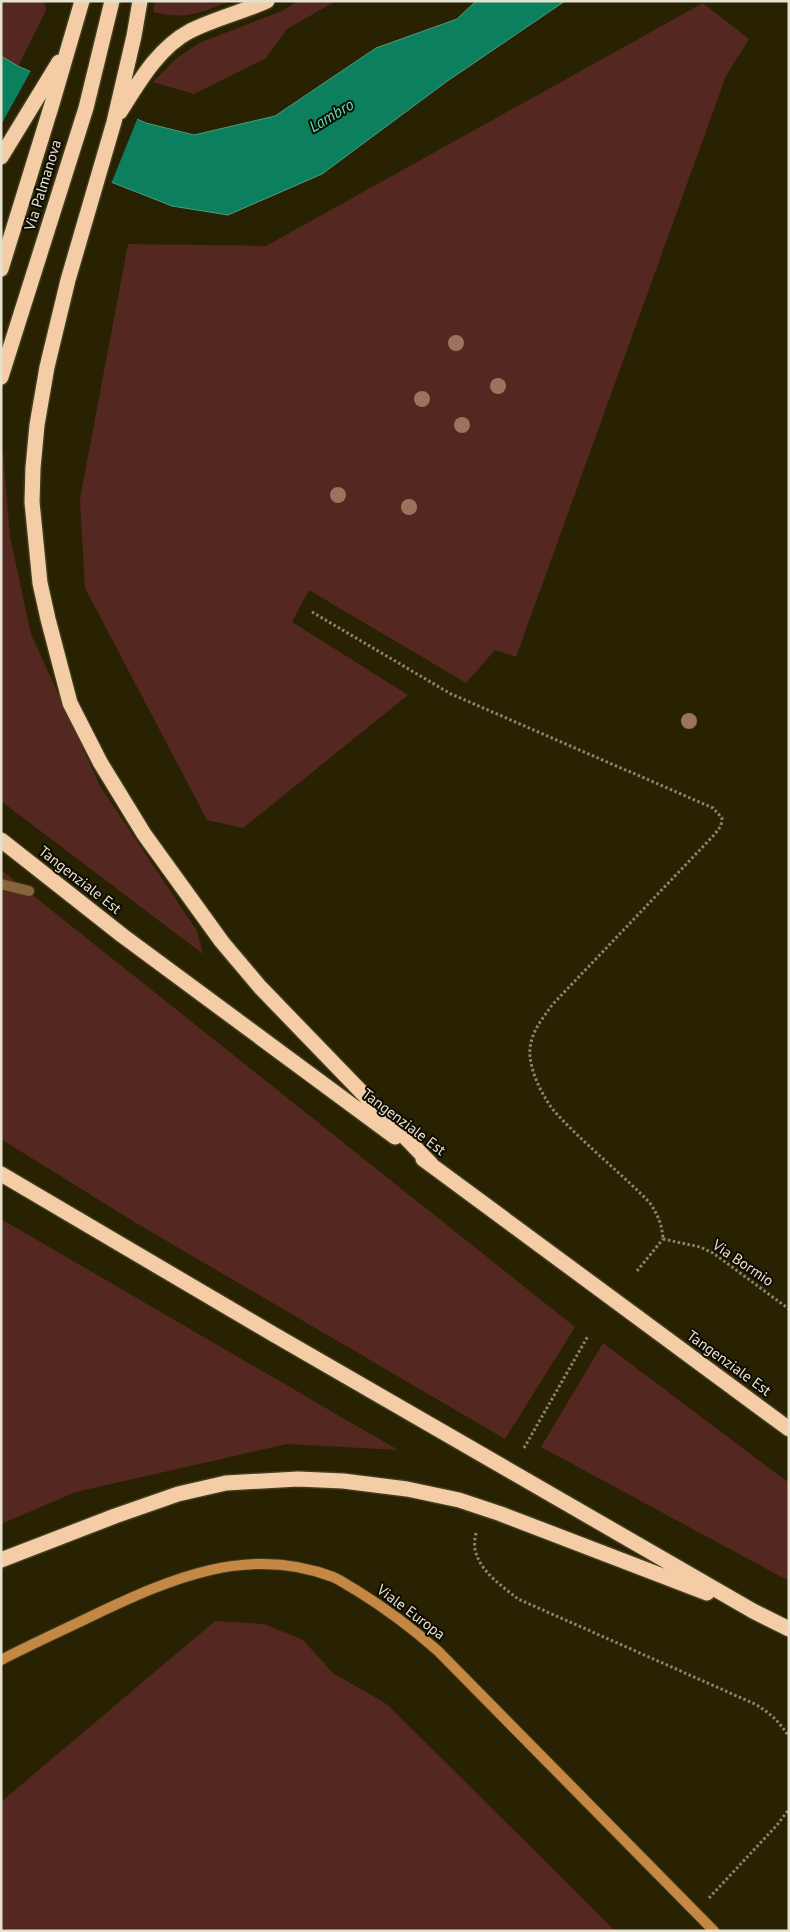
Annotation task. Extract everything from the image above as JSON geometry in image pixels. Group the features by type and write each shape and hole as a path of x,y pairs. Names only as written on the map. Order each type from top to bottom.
{"highway":[{"path":"75,26 76,1"},
{"name":"Via Palmanova","path":"1,269 82,1"},
{"name":"Via Palmanova","path":"1,377 86,108 112,1"},
{"path":"140,1 114,122 68,280 47,367 37,425 32,468 32,502 40,583 50,627 70,703 100,762 144,834 222,942 277,1006 431,1164"},
{"path":"114,122 142,77 163,51 190,31 267,1"},
{"path":"4,153 70,44"},
{"name":"Tangenziale Est","path":"1,840 123,936 789,1429"},
{"path":"1,1174 264,1329 789,1629"},
{"path":"1,1560 115,1516 187,1492 226,1484 291,1479 343,1481 407,1489 459,1500 501,1514 753,1610"}],"street":[{"name":"Viale Europa","path":"1,1660 140,1593 201,1571 240,1564 275,1563 304,1568 334,1577 389,1611 416,1631 438,1651 714,1931"}],"lane":[{"path":"1,884 28,891"}],"path":[{"path":"312,612 451,694 713,808 722,818 721,826 714,835 552,1005 533,1036 530,1048 530,1063 534,1077 554,1110 650,1203 658,1214 663,1240 636,1271"},
{"name":"Via Bormio","path":"663,1240 700,1247 789,1309"},
{"path":"524,1448 588,1336"},
{"path":"476,1533 474,1548 478,1560 493,1578 518,1599 755,1704 768,1711 789,1737"},
{"path":"696,1913 778,1825 789,1809"}],"shaded area":[{"path":"1,1 44,1 46,10 18,66 1,56"},
{"path":"155,1 231,1 193,14 175,15 153,12"},
{"path":"298,1 336,1 287,29 266,58 194,94 153,82 177,58 199,43 282,11"},
{"path":"703,3 749,39 726,76 516,657 495,650 466,683 309,590 292,622 408,695 243,828 207,820 85,588 80,499 128,244 266,246"},
{"path":"3,452 10,537 31,634 100,786 197,931 203,954 1,801 1,454"},
{"path":"1,870 575,1327 505,1439 136,1223 1,1139"},
{"path":"1,1219 398,1450 287,1444 76,1492 1,1524"},
{"path":"603,1343 789,1483 789,1581 541,1447"},
{"path":"215,1621 264,1624 303,1640 333,1673 388,1705 615,1931 1,1931 1,1802"}],"water":[{"name":"Lambro","path":"476,1 565,1 446,82 322,174 228,215 172,206 111,182 1,120 1,56 18,66 146,123 194,135 275,116 376,48 457,19"}],"pier":[{"path":"32,69 138,117 111,184 2,123"}]}
